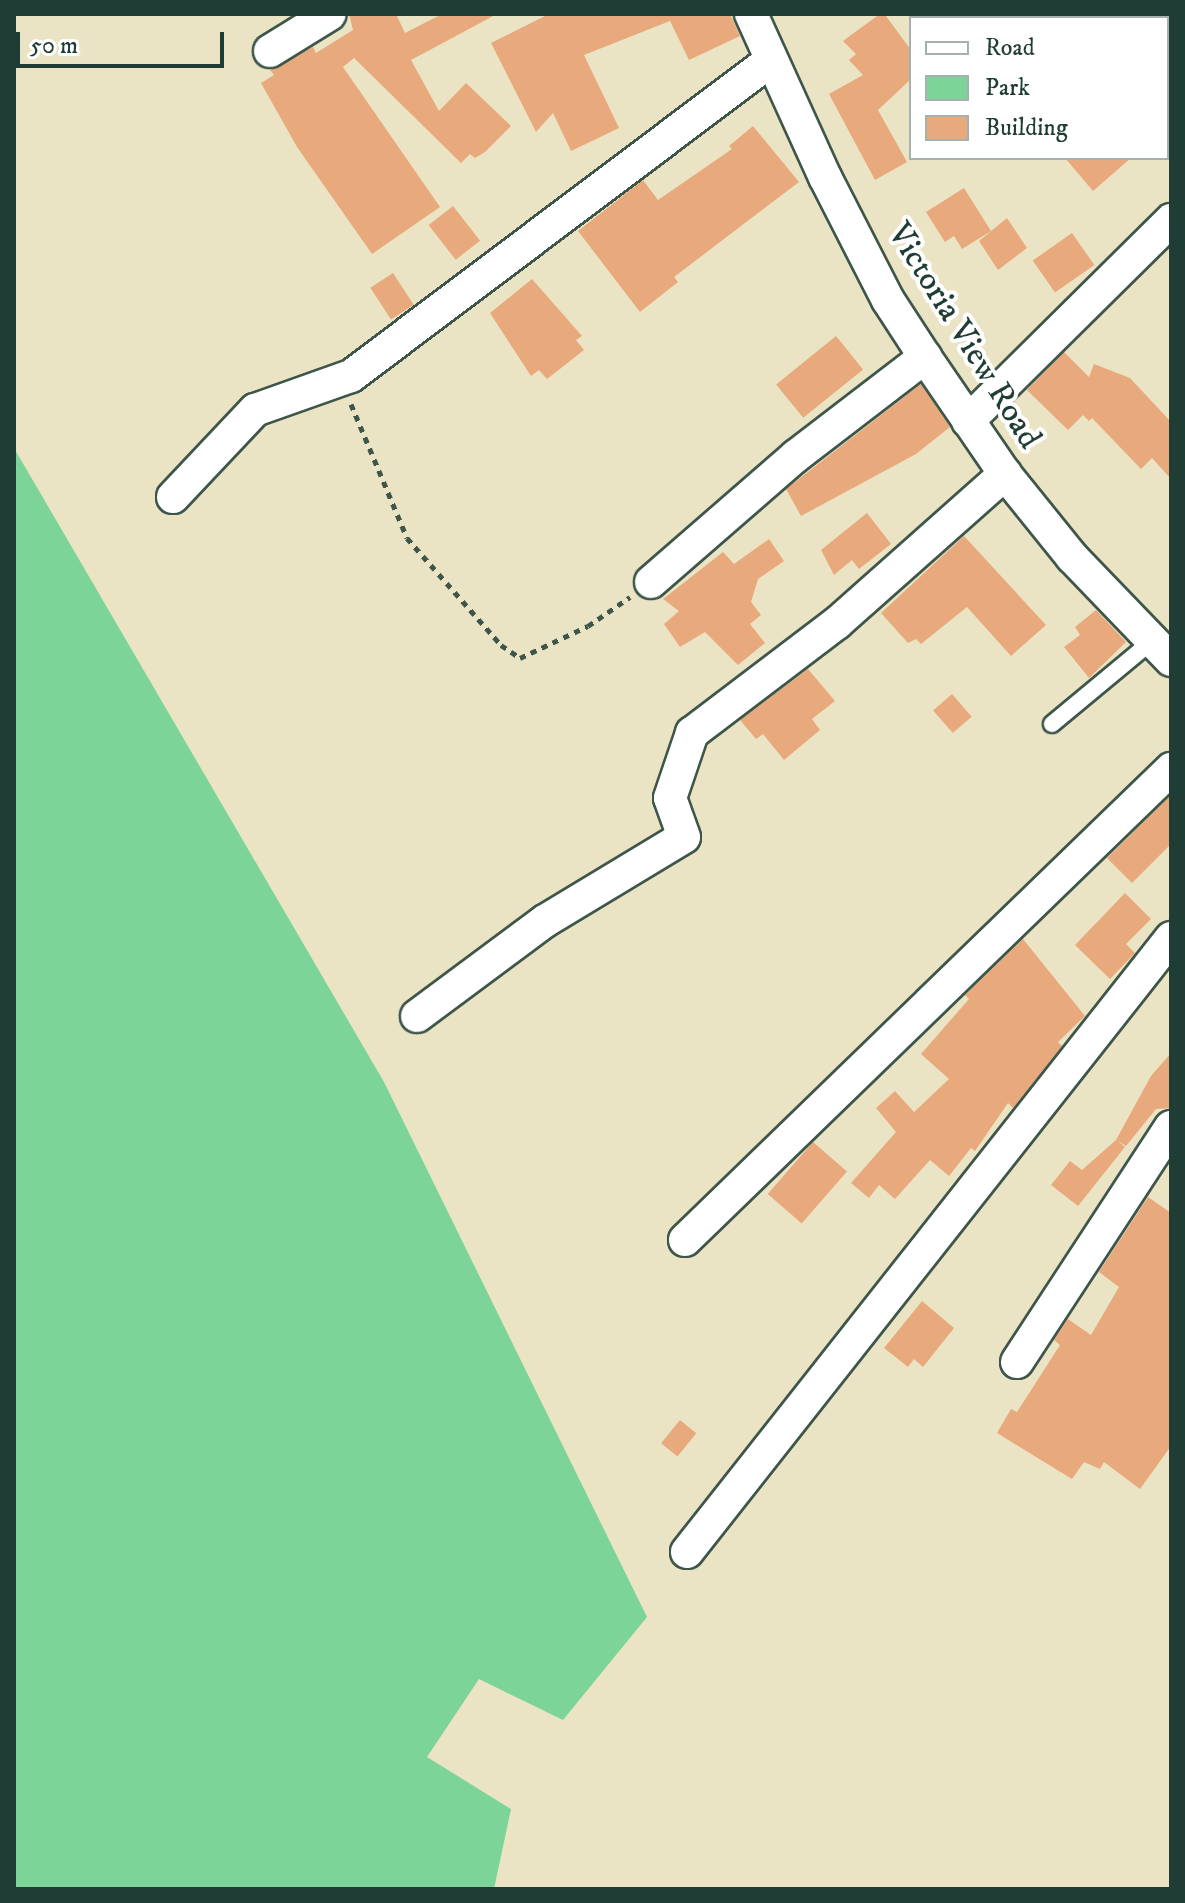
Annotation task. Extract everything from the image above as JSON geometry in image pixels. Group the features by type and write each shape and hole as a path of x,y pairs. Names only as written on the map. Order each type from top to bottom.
{"street":[{"path":"270,51 329,14"},
{"name":"Victoria View Road","path":"751,14 770,61 888,300 1005,474 1072,557 1166,655"},
{"path":"173,497 255,410 342,381 770,61"},
{"path":"968,421 1171,220"},
{"path":"651,582 796,456 925,357"},
{"path":"417,1016 545,921 684,837 670,798 692,733 837,623 1005,474"},
{"path":"685,1240 1171,769"},
{"path":"687,1552 1171,938"},
{"path":"1017,1362 1171,1127"}],"lane":[{"path":"1052,724 1166,655"}],"path":[{"path":"342,381 407,538 501,645 520,658 588,626 651,582"}],"green space":[{"path":"14,448 384,1082 647,1617 563,1720 479,1679 427,1757 511,1809 494,1889 14,1889"}],"building":[{"path":"349,14 396,14 405,33 442,14 497,14 411,60 439,111 466,83 511,126 485,152 475,158 470,154 461,163 354,58 343,67 440,207 372,254 297,147 261,83 274,75 270,70 313,47 316,53 353,30"},
{"path":"549,14 730,14 740,36 689,60 670,21 584,55 619,128 571,151 553,113 536,132 491,43"},
{"path":"877,16 886,16 909,47 909,81 878,110 907,162 875,180 829,94 863,75 849,60 856,54 843,41"},
{"path":"753,126 799,182 674,277 678,282 640,312 578,231 643,180 658,200 732,149 729,146"},
{"path":"1067,160 1129,160 1093,191"},
{"path":"964,188 991,231 962,249 954,236 945,242 926,212"},
{"path":"453,206 480,241 456,260 429,225"},
{"path":"1007,218 1027,248 998,270 979,241"},
{"path":"1072,233 1094,265 1055,292 1033,261"},
{"path":"393,273 414,305 391,320 370,288"},
{"path":"532,279 582,336 576,340 584,350 547,379 539,370 531,376 490,313"},
{"path":"836,336 863,369 803,418 776,384"},
{"path":"1064,352 1089,377 1094,364 1130,378 1171,422 1171,479 1152,458 1141,469 1092,418 1089,421 1083,415 1068,430 1027,390"},
{"path":"921,384 950,427 916,454 801,516 786,489"},
{"path":"867,513 891,544 859,569 852,560 834,575 821,550"},
{"path":"964,536 1046,625 1011,656 967,607 921,644 916,639 908,643 881,613"},
{"path":"769,539 784,561 758,579 751,602 761,615 750,624 765,643 738,665 705,632 680,647 664,624 679,611 663,599 723,552 734,564"},
{"path":"1096,610 1126,642 1089,678 1064,647 1080,635 1075,627"},
{"path":"808,669 835,701 812,719 820,730 784,760 763,734 756,739 740,720"},
{"path":"952,694 972,717 953,733 933,710"},
{"path":"1171,795 1171,844 1132,883 1107,858"},
{"path":"1125,893 1151,919 1126,944 1135,953 1110,979 1075,945"},
{"path":"1023,939 1085,1016 1058,1042 1062,1046 1013,1108 1008,1103 975,1151 971,1148 949,1176 930,1160 895,1199 879,1185 869,1198 851,1183 896,1132 876,1108 895,1091 914,1112 949,1079 921,1054 969,999 965,995"},
{"path":"1171,1053 1171,1108 1156,1109 1126,1146 1118,1141 1125,1147 1078,1206 1051,1185 1070,1161 1082,1170 1116,1140 1151,1076"},
{"path":"813,1142 847,1172 802,1224 768,1194"},
{"path":"1148,1197 1171,1213 1171,1446 1140,1489 1104,1462 1100,1469 1084,1462 1072,1479 997,1433 1011,1409 1017,1412 1060,1345 1054,1340 1068,1319 1091,1335 1119,1287 1099,1272"},
{"path":"922,1301 954,1328 923,1367 914,1359 908,1367 884,1348"},
{"path":"680,1420 696,1433 677,1457 661,1443"}]}
